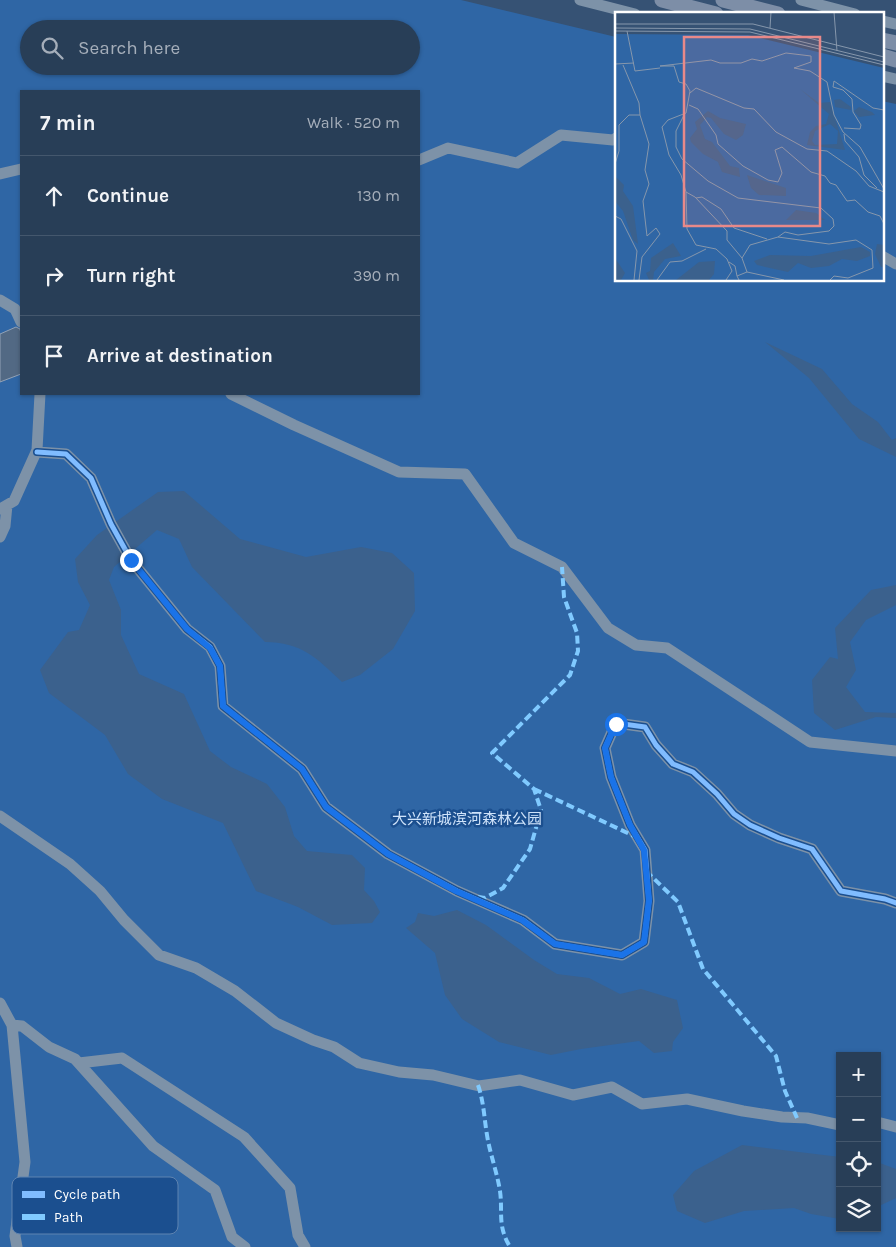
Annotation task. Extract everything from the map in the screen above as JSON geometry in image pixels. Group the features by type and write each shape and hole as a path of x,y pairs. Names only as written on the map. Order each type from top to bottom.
{"main road":[{"path":"662,0 708,12"},
{"path":"723,0 770,12"}],"street":[{"path":"580,0 627,12"},
{"path":"801,0 847,12"},
{"path":"420,160 448,148 517,163 561,134 613,140 615,139"},
{"path":"0,174 20,169"},
{"path":"884,257 896,264"},
{"path":"0,300 14,309 20,320"},
{"path":"0,537 5,526 4,507 14,501 36,452 40,395"},
{"path":"233,395 294,425 399,472 465,474 514,542 562,566 608,628 636,644 667,648 810,742 896,751"},
{"path":"36,452 66,454 92,478 111,524 131,560 187,629 210,648 220,666 223,706 302,769 326,807 388,854 456,891 522,920 555,944 622,955 644,942 649,900 644,850 630,825 611,777 605,748 616,724 645,727 656,745 673,764 694,772 734,814 750,825 779,838 812,849 841,891 885,899 896,904"},
{"path":"0,816 70,864 100,891 124,920 159,955 196,968 235,991 276,1023 334,1047 359,1063 399,1072 433,1075 479,1086 520,1080 573,1095 612,1087 642,1104 687,1099 743,1111 782,1117 807,1118 836,1124"},
{"path":"0,1003 12,1025 25,1162 23,1177"},
{"path":"12,1025 22,1026 49,1047 75,1059 153,1146 215,1190 232,1237 245,1247"},
{"path":"79,1063 122,1058 244,1137 290,1188 298,1235 305,1247"},
{"path":"881,1123 896,1127"},
{"path":"15,1234 17,1247"}],"green space":[{"name":"大兴新城滨河森林公园","path":"0,0 461,0 615,37 615,281 884,281 884,101 896,104 896,1247 0,1247"}],"shaded area":[{"path":"765,342 822,369 852,404 878,422 892,440 896,438 896,457 859,439 809,378"},
{"path":"184,491 240,539 306,557 361,547 392,553 414,573 415,611 393,649 360,675 342,682 316,659 299,648 265,642 192,567 179,539 157,530 114,567 109,580 121,610 121,635 139,674 184,694 210,751 231,767 267,784 285,807 294,836 307,851 352,855 365,868 364,890 374,901 380,912 372,923 332,925 298,907 256,891 223,823 162,799 128,774 105,735 49,693 40,670 68,632 79,630 90,605 78,582 75,559 97,535 158,492"},
{"path":"896,585 896,605 866,620 850,642 856,670 846,687 865,712 896,713 896,718 876,717 835,730 814,713 812,680 830,657 838,659 835,628 871,590"},
{"path":"457,910 486,925 534,960 557,974 589,978 620,994 641,989 677,1000 683,1028 673,1042 672,1051 654,1053 639,1041 551,1055 499,1042 462,1019 445,995 435,953 406,928 415,922 418,913 434,916"},
{"path":"742,1145 836,1157 836,1218 811,1214 794,1208 744,1211 705,1223 677,1211 673,1195 694,1171"},
{"path":"881,1163 896,1169 896,1198 881,1205"}],"building":[{"path":"16,327 20,329 20,374 0,382 0,334"}],"marked path":[{"path":"478,897 485,898 503,888 530,849 541,810 534,789 492,753 570,675 578,651 577,633 564,597 562,567"},
{"path":"534,789 636,837"},
{"path":"646,871 678,902 703,969 776,1056 785,1091 797,1118"},
{"path":"478,1085 483,1104 488,1142 500,1191 503,1232 510,1247"}],"cycle path":[{"path":"37,452 66,454 91,478 111,524 131,560 187,629 210,647 220,666 223,706 302,769 326,807 388,854 457,891 523,920 555,944 622,955 644,942 649,901 645,850 630,825 611,777 605,748 616,723 645,727 656,745 673,764 693,772 717,794 734,814 750,825 779,838 812,849 841,891 885,899 896,903"}],"route":[{"path":"131,560 187,629 210,648 220,666 223,706 302,769 326,807 388,854 456,891 522,920 555,944 622,955 644,942 649,900 644,850 630,825 611,777 605,748 616,724"}]}
